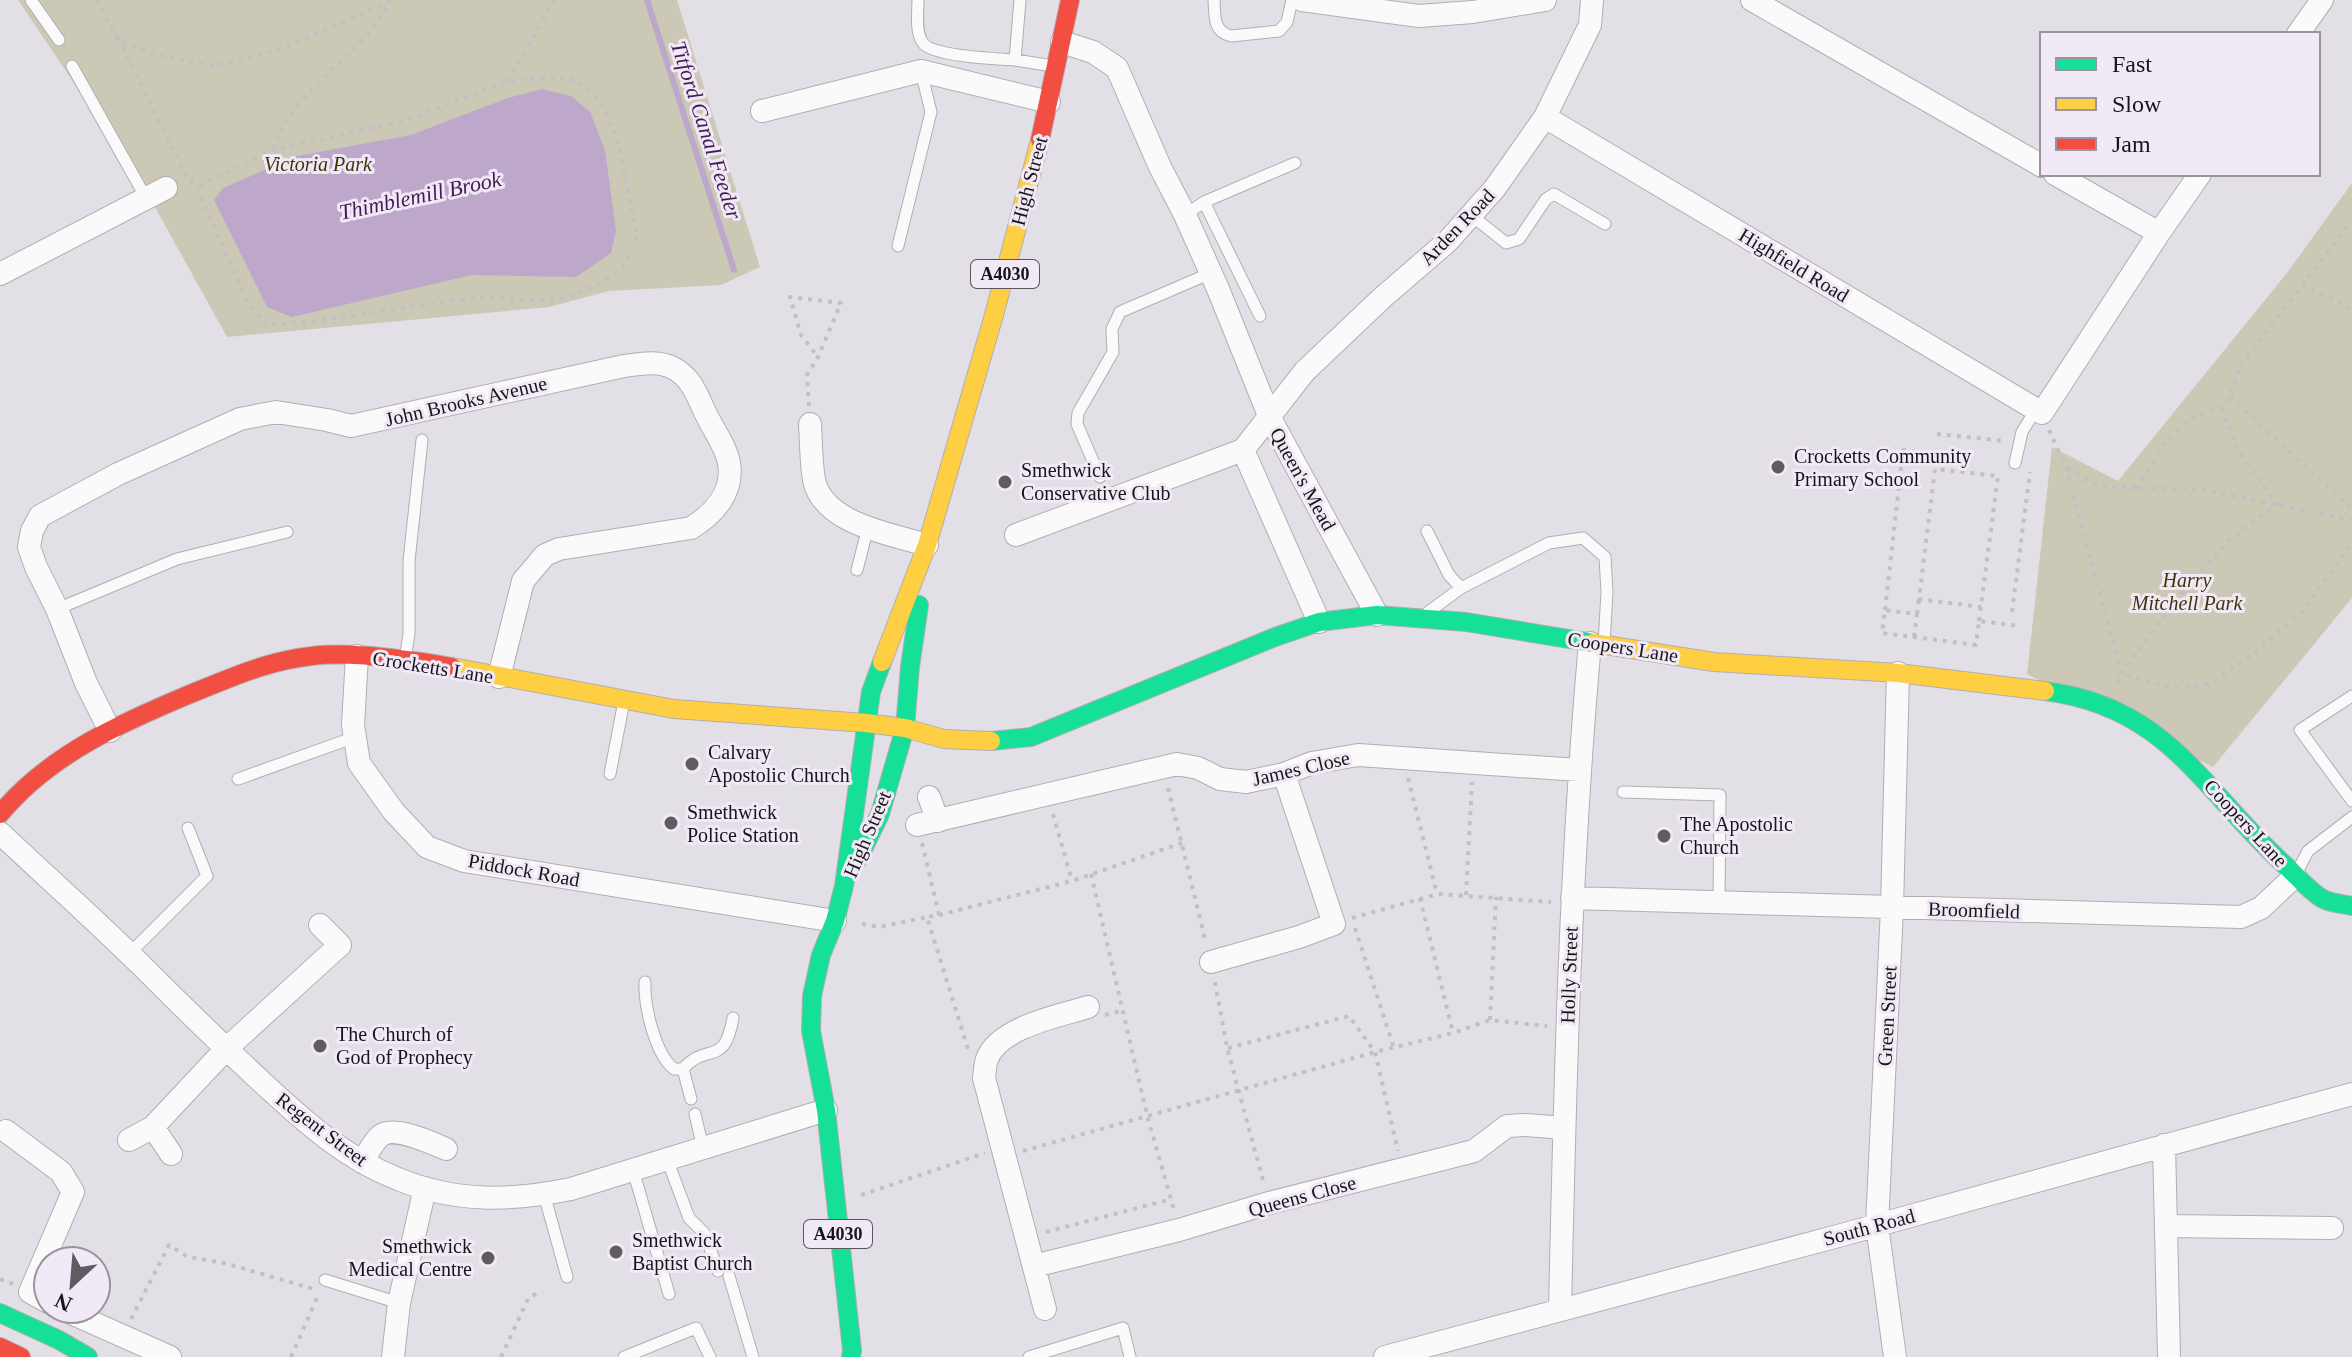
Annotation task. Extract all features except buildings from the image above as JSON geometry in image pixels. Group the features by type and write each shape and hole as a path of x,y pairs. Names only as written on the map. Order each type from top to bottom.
{"street":[{"name":"High Street","path":"851,1357 826,1110 827,1015 845,922 844,886 871,692 927,545 994,315 1049,102 1070,0"},
{"path":"1302,0 1419,16 1473,12 1545,0"},
{"name":"Arden Road","path":"1270,418 1305,371 1448,241 1495,188 1545,117 1590,25 1592,0"},
{"path":"1752,0 2040,165"},
{"path":"2299,32 2322,0"},
{"path":"1062,42 1093,52 1117,68 1211,273 1270,418"},
{"path":"762,111 921,71 1049,102"},
{"name":"Highfield Road","path":"1545,117 2039,411"},
{"path":"2059,176 2159,233"},
{"path":"2039,411 2199,176"},
{"path":"0,274 156,193"},
{"name":"John Brooks Avenue","path":"110,731 86,683 29,547 32,531 40,516 118,474 240,419 276,412 351,426 624,366 656,363 674,368 694,386 729,461 730,478 725,497 709,517 691,528 559,549 545,555 523,581 499,677"},
{"name":"Queen's Mead","path":"1319,622 1243,450 1270,418 1377,615"},
{"path":"810,424 815,483 829,506 856,524 927,545"},
{"path":"1016,535 1243,450"},
{"name":"High Street","path":"844,886 880,814 905,728 927,545"},
{"name":"Coopers Lane","path":"905,728 944,739 986,742 1031,737 1319,622 1377,615 1422,617 1714,662 1898,673 2052,692 2108,706 2154,732 2191,764 2295,876"},
{"name":"Holly Street","path":"1560,1309 1567,1028 1579,770 1597,644"},
{"name":"Crocketts Lane","path":"0,814 19,791 49,767 126,721 267,663 315,655 405,660 674,709 905,728"},
{"name":"Piddock Road","path":"357,656 353,725 359,763 394,812 427,847 464,861 845,922"},
{"name":"Green Street","path":"1895,1357 1877,1225 1892,908 1898,673"},
{"name":"James Close","path":"928,823 1177,764 1198,768 1220,779 1246,782 1284,774 1312,763 1358,755 1579,770"},
{"path":"1211,962 1343,921 1284,774"},
{"path":"928,823 929,797"},
{"name":"Regent Street","path":"0,833 306,1123 362,1162 400,1180 454,1195 493,1199 544,1194 571,1189 826,1110"},
{"path":"2295,876 2324,900 2352,906"},
{"name":"Broomfield","path":"1572,901 1719,902 2241,917 2261,908 2295,876"},
{"path":"129,1140 153,1127 226,1049 340,945 320,925"},
{"path":"1045,1309 984,1078 987,1058 1001,1040 1020,1029 1087,1006"},
{"name":"South Road","path":"1385,1357 2352,1094"},
{"name":"Queens Close","path":"1034,1266 1474,1151 1507,1126 1564,1128"},
{"path":"153,1127 171,1154"},
{"path":"6,1131 61,1172 73,1192 50,1245"},
{"path":"362,1162 380,1136 390,1131 431,1131 446,1149"},
{"path":"2164,1145 2169,1357"},
{"path":"393,1357 399,1303 425,1188"},
{"path":"2166,1226 2332,1228"},
{"path":"0,1313 88,1357"},
{"path":"98,1325 170,1357"},
{"path":"0,1347 21,1357"}],"lane":[{"path":"31,0 59,40"},
{"path":"918,0 918,31 922,43 932,50 1057,67"},
{"path":"1015,60 1020,0"},
{"path":"1214,0 1216,25 1224,34 1231,36 1279,31 1287,22 1292,0"},
{"path":"72,66 156,193"},
{"path":"898,246 931,112 921,71"},
{"path":"1185,215 1204,202 1295,163"},
{"path":"1471,215 1506,243 1519,239 1546,199 1554,194 1605,224"},
{"path":"1204,202 1260,316"},
{"path":"1100,477 1077,424 1078,413 1113,352 1112,329 1120,312 1211,273"},
{"path":"2015,463 2022,432 2039,411"},
{"path":"405,660 409,634 409,561 422,440"},
{"path":"857,570 868,527"},
{"path":"1427,531 1449,575 1461,588"},
{"path":"57,609 177,559 287,532"},
{"path":"1422,617 1461,588 1549,543 1583,538 1605,557 1607,592 1597,644"},
{"path":"2352,716 2348,699 2300,730 2352,801"},
{"path":"610,774 624,701"},
{"path":"238,779 355,737"},
{"path":"1623,792 1720,795 1719,902"},
{"path":"2295,876 2308,851 2352,817"},
{"path":"129,954 207,876 188,828"},
{"path":"645,982 645,1000 662,1056 674,1069 683,1069 691,1060 720,1050 726,1044 733,1018"},
{"path":"683,1069 691,1099"},
{"path":"695,1114 703,1148"},
{"path":"667,1159 689,1218 705,1234 723,1274 753,1357"},
{"path":"633,1170 669,1294"},
{"path":"544,1194 567,1277"},
{"path":"325,1280 399,1303"},
{"path":"624,1357 696,1328 710,1357"},
{"path":"1029,1357 1123,1328 1130,1357"}],"path":[{"path":"96,0 186,175 197,187 246,299 267,325 485,296 530,300 569,297 600,284 626,264 637,236 618,143 602,103 576,80 547,77 508,81 407,120 273,150 197,187"},
{"path":"118,38 126,44 166,57 213,66 284,48 391,0"},
{"path":"273,150 284,122 314,87 371,32 391,0"},
{"path":"508,81 554,0"},
{"path":"2137,489 2165,442 2187,422 2221,408 2230,397 2240,365 2352,221"},
{"path":"2302,285 2352,309"},
{"path":"810,424 807,375 818,357 841,303 790,297 801,335 818,357"},
{"path":"2230,397 2352,509"},
{"path":"2221,408 2240,454 2277,504"},
{"path":"2039,411 2067,469 2121,674"},
{"path":"1937,434 2020,443"},
{"path":"1914,637 1935,469 1998,476 1976,645 1882,633 1903,450 1930,454"},
{"path":"2067,469 2099,487 2199,489 2352,520"},
{"path":"2012,612 2030,472"},
{"path":"2108,706 2121,674 2175,601 2226,543 2277,504"},
{"path":"2121,674 2175,688 2211,684 2301,613 2352,543"},
{"path":"1919,599 1981,607"},
{"path":"1885,610 1917,614"},
{"path":"1979,621 2019,626"},
{"path":"1402,757 1438,894"},
{"path":"1162,766 1211,962 1227,1048 1269,1203"},
{"path":"1466,895 1473,791"},
{"path":"928,823 939,915"},
{"path":"845,922 880,927 939,915 1091,874 1182,843"},
{"path":"1091,874 1147,1115 1179,1230"},
{"path":"1394,1048 1343,921 1438,894 1572,901"},
{"path":"1490,1020 1496,897"},
{"path":"1420,898 1453,1033"},
{"path":"927,917 975,1072 984,1078"},
{"path":"1227,1048 1349,1016 1375,1052 1402,1169"},
{"path":"850,1198 1004,1153 1453,1033 1490,1020 1567,1028"},
{"path":"1025,1237 1172,1199"},
{"path":"123,1336 169,1245 188,1257 224,1263 320,1291 291,1357"},
{"path":"501,1357 529,1297 542,1292"}],"green space":[{"name":"Victoria Park","path":"18,0 677,0 760,267 721,285 609,291 549,307 227,337 141,182"},
{"name":"Harry Mitchell Park","path":"2352,183 2352,598 2213,767 2027,674 2052,447 2118,481 2287,273"}],"water":[{"name":"Thimblemill Brook","path":"542,89 571,96 590,112 605,150 616,231 611,253 576,277 472,275 292,317 267,307 214,200 223,188 297,156 411,135 508,98"}],"waterway":[{"name":"Titford Canal Feeder","path":"647,0 734,270"}],"traffic: fast":[{"path":"858,859 880,814 905,728 919,605"},
{"path":"991,741 1031,737 1319,622 1377,615 1466,622 1593,643"},
{"path":"851,1357 826,1110 811,1031 812,996 821,955 835,921 844,886 871,692 882,662"},
{"path":"2045,691 2088,700 2124,715 2154,734 2181,757 2313,892 2326,900 2352,906"},
{"path":"0,1313 88,1357"}],"traffic: slow":[{"path":"882,662 927,545 994,315 1040,140"},
{"path":"1593,643 1714,662 1898,673 2045,691"},
{"path":"452,667 674,709 866,723 905,728 944,739 991,741"}],"traffic: jam":[{"path":"1040,140 1070,0"},
{"path":"0,814 42,773 90,741 168,703 252,670 280,661 328,655 382,657 452,667"},
{"path":"0,1347 21,1357"}],"place":[{"name":"Crocketts Community Primary School","path":"1778,467"},
{"name":"Smethwick Conservative Club","path":"1005,482"},
{"name":"Calvary Apostolic Church","path":"692,764"},
{"name":"Smethwick Police Station","path":"671,823"},
{"name":"The Apostolic Church","path":"1664,836"},
{"name":"The Church of God of Prophecy","path":"320,1046"},
{"name":"Smethwick Baptist Church","path":"616,1252"},
{"name":"Smethwick Medical Centre","path":"488,1258"}]}
